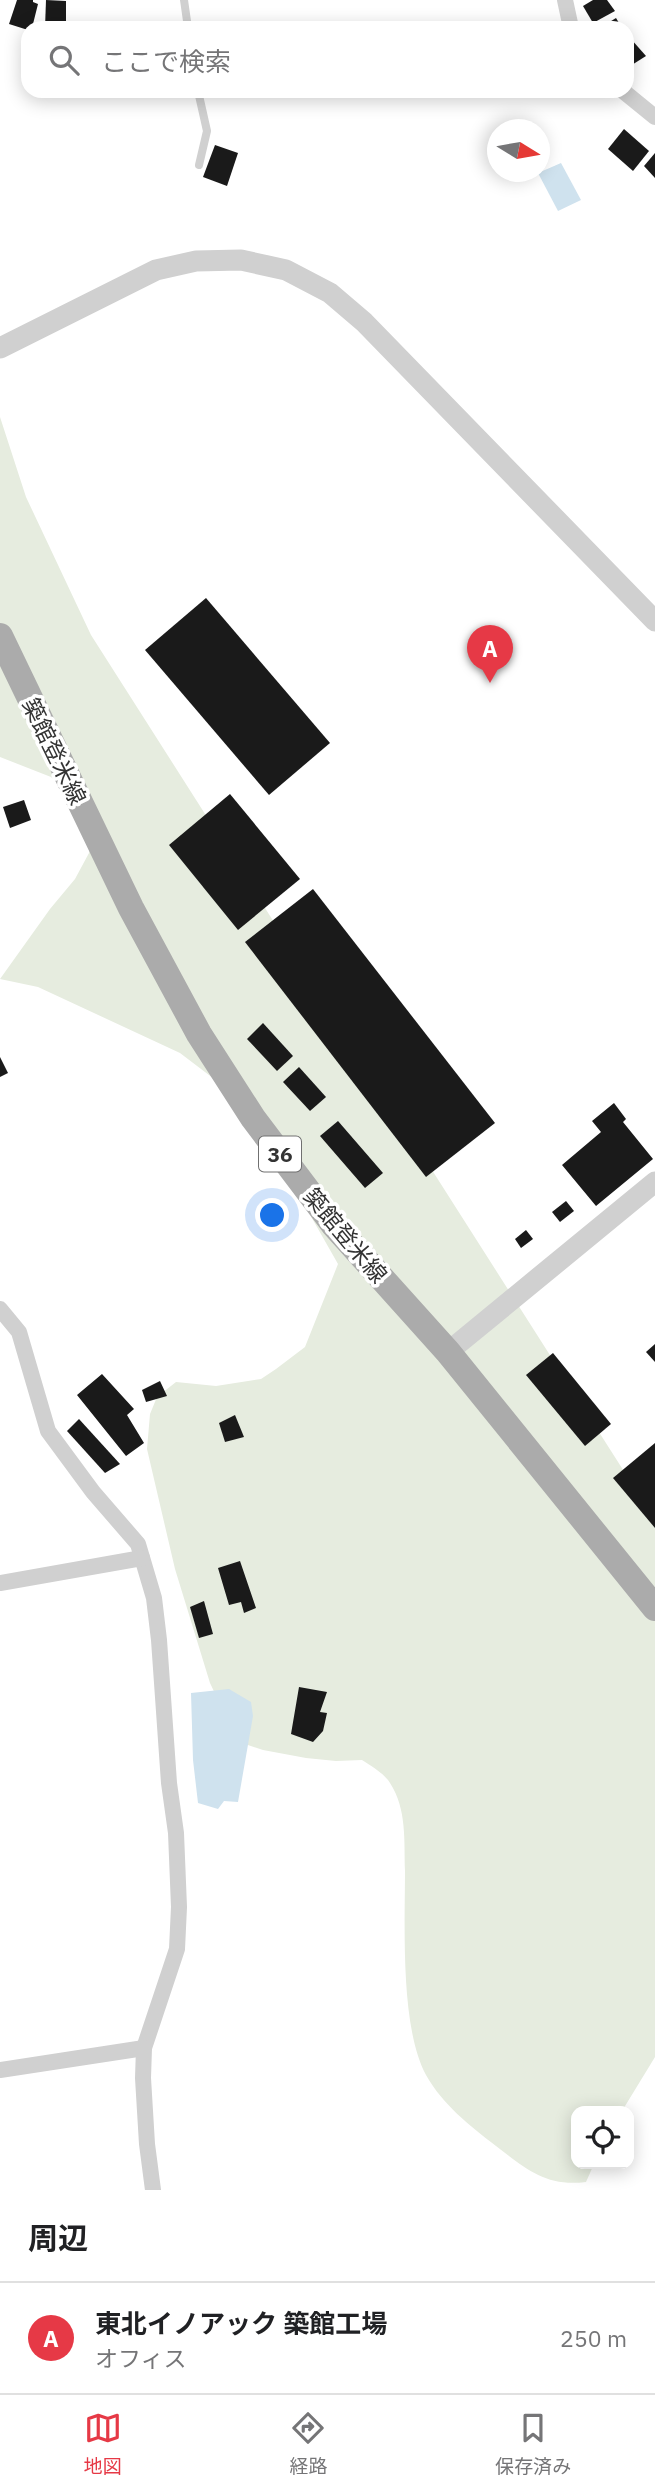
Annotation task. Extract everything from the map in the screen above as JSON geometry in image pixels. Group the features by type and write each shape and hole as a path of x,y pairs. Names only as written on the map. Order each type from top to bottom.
{"main road":[{"name":"築館登米線","path":"0,636 131,908 199,1034 253,1118 333,1224 448,1352 655,1608"}],"street":[{"path":"565,0 570,21"},
{"path":"632,98 655,117"},
{"path":"0,348 156,270 195,261 241,260 286,270 330,293 364,322 655,621"},
{"path":"448,1352 655,1182"},
{"path":"0,1309 19,1332 48,1430 93,1492 138,1544 154,1598 169,1783 176,1833 179,1907 177,1949 144,2048 147,2144 153,2190"},
{"path":"0,1583 142,1558"},
{"path":"0,2070 144,2048"}],"lane":[{"path":"184,0 187,21"},
{"path":"200,98 207,131 200,164"}],"shaded area":[{"path":"0,417 26,497 91,635 655,1520 655,2057 625,2106 571,2106 571,2169 592,2169 586,2182 559,2182 527,2169 457,2114 440,2096 426,2075 418,2055 408,2004 404,1826 399,1804 388,1780 362,1760 306,1758 242,1743 210,1683 175,1569 147,1449 150,1414 157,1397 176,1382 216,1386 261,1379 305,1347 338,1264 247,1104 180,1053 38,987 0,979 75,879 89,853 94,832 80,801 51,777 0,757"}],"water":[{"path":"561,163 581,200 558,211 543,182 550,182 550,168"},
{"path":"229,1689 251,1702 253,1716 238,1802 224,1801 218,1809 198,1803 193,1760 191,1693"}],"building":[{"path":"17,0 33,0 38,4 34,21 21,21 21,28 9,24"},
{"path":"46,0 66,1 66,21 45,21"},
{"path":"593,0 607,0 615,11 592,21 583,6"},
{"path":"634,42 646,56 634,64"},
{"path":"624,129 649,151 633,171 608,149"},
{"path":"215,145 238,153 227,186 203,177"},
{"path":"655,153 655,178 644,166"},
{"path":"206,598 330,743 269,795 145,650"},
{"path":"230,794 300,879 238,930 169,845"},
{"path":"24,800 31,820 10,828 3,807"},
{"path":"313,889 495,1123 426,1177 245,942"},
{"path":"263,1023 293,1056 277,1071 247,1039"},
{"path":"0,1057 8,1073 0,1077"},
{"path":"299,1067 326,1097 310,1111 283,1082"},
{"path":"614,1103 626,1119 623,1122 653,1159 596,1206 562,1165 601,1132 592,1121"},
{"path":"338,1121 383,1173 365,1188 320,1136"},
{"path":"566,1201 574,1211 560,1222 552,1212"},
{"path":"526,1230 533,1239 521,1248 515,1239"},
{"path":"655,1344 655,1362 646,1352"},
{"path":"553,1353 611,1424 585,1446 526,1375"},
{"path":"102,1374 134,1409 127,1415 144,1443 126,1456 77,1395"},
{"path":"160,1381 167,1396 146,1402 142,1390"},
{"path":"235,1415 244,1437 225,1442 219,1423"},
{"path":"79,1419 120,1464 105,1473 67,1431"},
{"path":"655,1443 655,1528 613,1478"},
{"path":"240,1561 256,1608 244,1613 241,1602 229,1605 218,1568"},
{"path":"204,1601 213,1634 199,1638 190,1607"},
{"path":"299,1687 327,1692 320,1712 327,1713 323,1731 313,1742 291,1734"}],"place":[{"name":"東北イノアック 築館工場","path":"490,683"}]}
